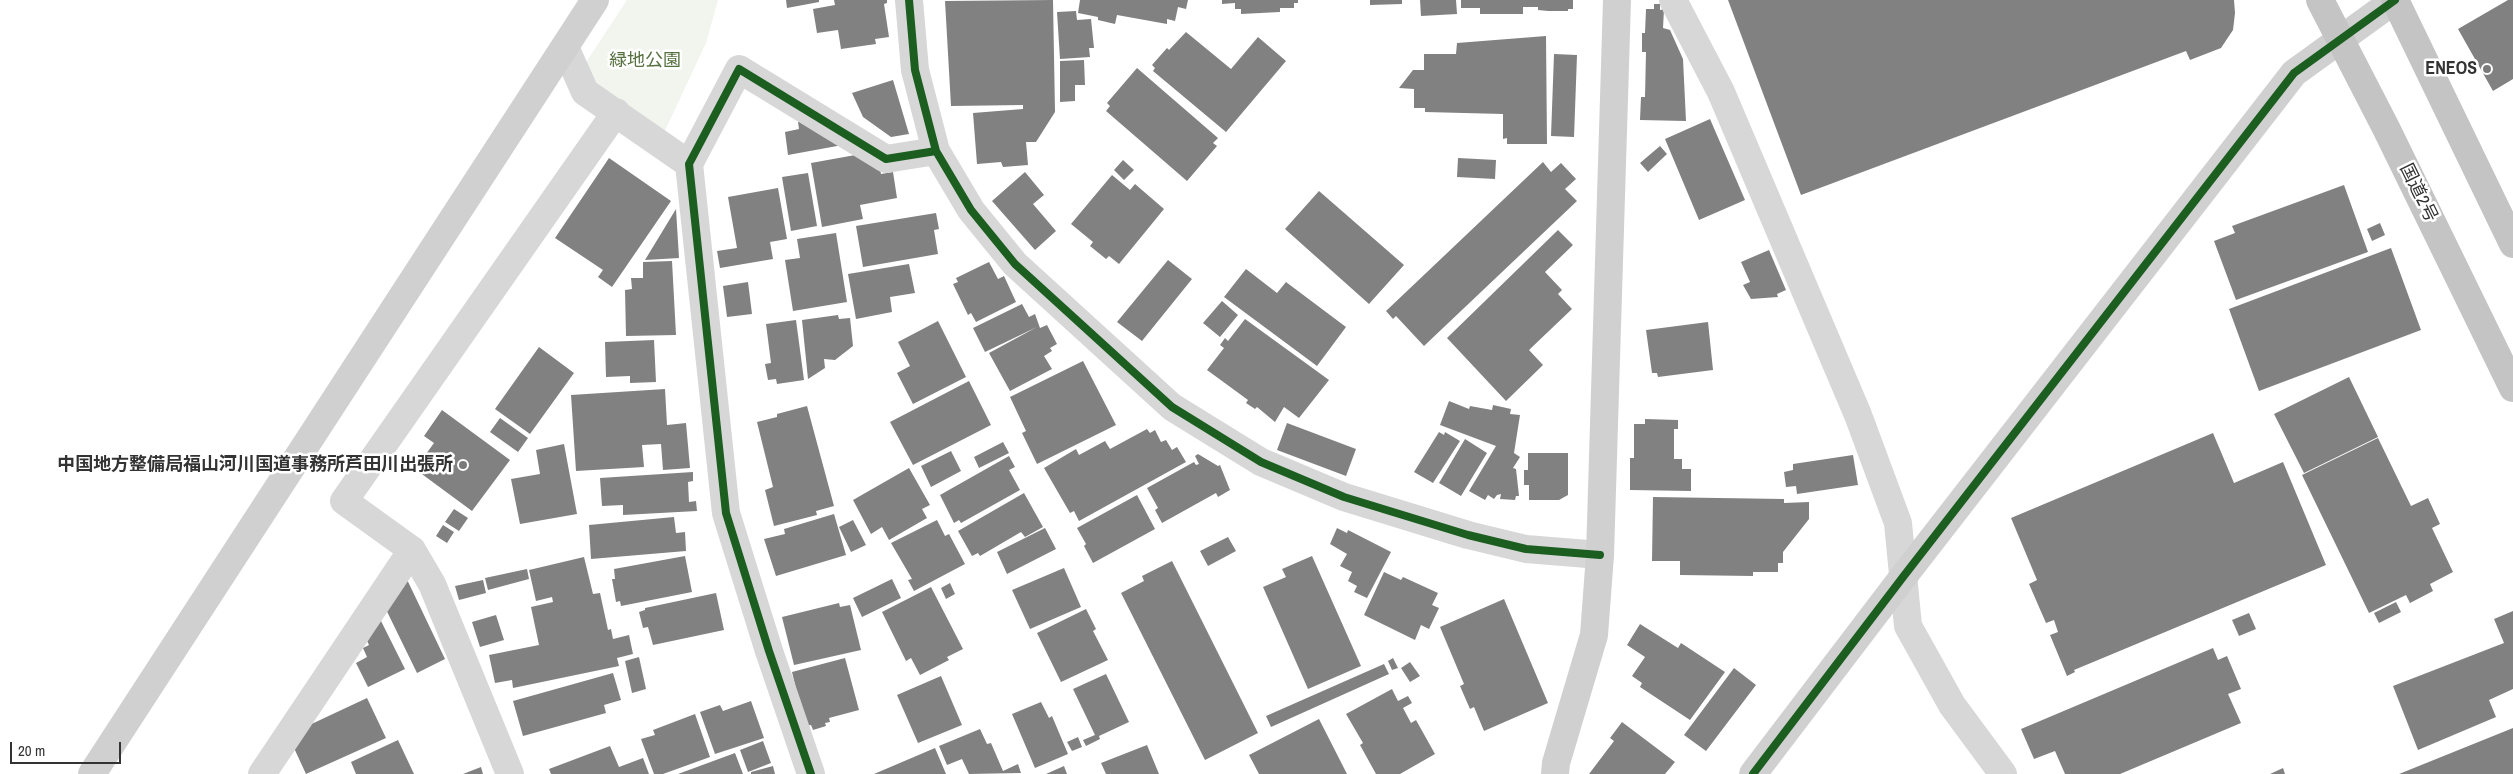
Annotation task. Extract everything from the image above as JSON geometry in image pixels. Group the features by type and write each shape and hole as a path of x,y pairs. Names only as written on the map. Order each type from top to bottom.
{"highway":[{"name":"国道2号","path":"2320,0 2341,38 2513,388"},
{"path":"2395,0 2513,244"}],"street":[{"path":"92,774 595,0"},
{"path":"908,0 915,70 936,151 971,210 1016,264 1172,407 1261,462 1344,497 1468,535 1526,549 1600,556"},
{"path":"1555,774 1556,763 1594,635 1600,556 1618,0"},
{"path":"1673,0 1721,92 1858,415 1898,523 1908,626 1952,705 2003,774"},
{"path":"1752,774 1903,576 2294,73 2395,0"},
{"path":"565,46 584,92 616,112 689,164"},
{"path":"811,774 769,651 726,514 689,164 739,69 886,159 936,151"},
{"path":"510,774 432,584 412,550 344,501 616,112"},
{"path":"262,774 412,550"}],"green space":[{"name":"緑地公園","path":"627,0 718,0 706,43 662,137 579,73"}],"building":[{"path":"786,0 819,0 819,2 787,8"},
{"path":"834,0 887,0 887,3 884,4 889,37 875,39 876,44 841,49 838,30 817,33 813,9 835,5"},
{"path":"1053,0 1055,112 1036,142 1026,142 1028,165 1003,167 1001,162 977,164 973,113 1023,109 1023,105 951,106 945,1"},
{"path":"1080,0 1188,0 1186,9 1178,7 1175,21 1167,19 1167,24 1117,15 1115,24 1098,20 1098,17 1078,13"},
{"path":"1222,0 1298,0 1298,3 1294,3 1294,8 1280,8 1280,12 1241,14 1241,9 1235,9 1235,3 1222,4"},
{"path":"1370,0 1402,0 1402,4 1370,5"},
{"path":"1420,0 1456,0 1457,14 1421,16"},
{"path":"1461,0 1573,0 1573,9 1568,9 1568,11 1548,11 1538,10 1538,7 1523,7 1523,14 1480,14 1480,8 1461,8"},
{"path":"1728,0 2234,0 2235,13 2233,30 2221,48 2190,60 2186,51 1801,195"},
{"path":"2508,0 2513,0 2513,79 2493,91 2458,29"},
{"path":"1654,4 1660,4 1660,10 1664,9 1663,28 1670,30 1683,59 1686,121 1640,120 1641,97 1645,97 1646,52 1642,52 1642,33 1645,33 1646,9 1654,9"},
{"path":"1076,11 1077,20 1091,19 1094,48 1089,48 1090,57 1060,59 1057,12"},
{"path":"1186,32 1231,69 1258,37 1286,61 1226,132 1153,71 1155,68 1152,65 1167,48 1169,50"},
{"path":"1546,36 1547,144 1507,144 1507,138 1503,139 1503,114 1425,112 1425,108 1414,108 1414,89 1399,88 1413,70 1424,70 1424,54 1456,54 1457,43"},
{"path":"1554,54 1577,55 1574,137 1551,136"},
{"path":"1084,60 1085,85 1075,85 1075,101 1060,102 1060,61"},
{"path":"1137,68 1218,138 1213,143 1217,146 1187,181 1106,111 1110,106 1107,103"},
{"path":"893,80 909,134 891,137 863,117 852,93"},
{"path":"1710,119 1745,200 1699,220 1665,139"},
{"path":"818,120 848,144 788,155 785,132 799,129 798,122"},
{"path":"1660,146 1667,154 1648,172 1640,163"},
{"path":"872,152 878,160 881,174 893,172 897,198 860,205 863,219 822,227 811,163"},
{"path":"609,158 671,201 612,287 598,277 603,270 555,238"},
{"path":"1458,158 1496,160 1495,179 1457,177"},
{"path":"1123,160 1134,170 1124,180 1114,170"},
{"path":"1543,162 1551,172 1561,163 1576,179 1565,189 1577,201 1424,346 1396,316 1393,319 1386,311"},
{"path":"1025,172 1044,195 1033,204 1056,231 1035,250 992,201"},
{"path":"808,173 817,226 791,231 782,177"},
{"path":"1112,175 1130,190 1135,184 1164,209 1119,264 1109,256 1106,259 1090,246 1093,242 1071,224"},
{"path":"2344,185 2368,252 2236,300 2214,241 2235,233 2232,226"},
{"path":"778,188 787,239 770,242 773,259 720,268 717,251 737,248 728,197"},
{"path":"1319,191 1404,265 1369,304 1285,229"},
{"path":"676,209 679,258 645,260"},
{"path":"936,213 939,229 934,230 938,254 863,267 856,226"},
{"path":"2380,223 2385,235 2372,241 2367,229"},
{"path":"1558,230 1573,245 1545,272 1562,290 1558,294 1572,309 1529,350 1543,365 1506,401 1447,338"},
{"path":"836,233 847,302 793,311 785,260 800,258 797,239"},
{"path":"2391,248 2421,330 2259,391 2229,309"},
{"path":"1769,250 1786,290 1777,294 1778,297 1751,299 1743,285 1750,282 1741,262"},
{"path":"1168,260 1192,279 1142,341 1117,322"},
{"path":"672,261 676,335 626,336 625,290 632,289 631,278 643,278 643,262"},
{"path":"989,262 998,279 1004,276 1016,302 976,322 971,313 968,315 953,284 958,282 956,278"},
{"path":"909,264 915,293 890,297 892,312 856,319 848,274"},
{"path":"1246,269 1277,293 1286,282 1346,327 1317,366 1224,297"},
{"path":"748,282 752,314 727,317 723,286"},
{"path":"1222,301 1238,315 1220,337 1203,323"},
{"path":"1022,304 1029,317 1035,314 1040,328 1047,325 1057,344 1050,348 1052,351 1044,356 1052,369 1010,391 989,353 1037,327 985,352 973,328"},
{"path":"838,315 839,319 850,318 853,346 835,360 824,359 825,368 808,379 802,320"},
{"path":"1245,319 1329,380 1299,418 1284,407 1275,422 1257,407 1255,409 1246,403 1248,400 1207,370 1224,348 1220,345 1225,338 1228,341"},
{"path":"796,320 804,380 777,384 776,379 768,380 765,364 771,363 766,324"},
{"path":"938,321 966,377 913,404 897,373 910,366 898,342"},
{"path":"1708,322 1713,370 1658,377 1657,373 1652,373 1646,330"},
{"path":"654,340 656,382 630,383 630,376 606,377 605,342"},
{"path":"539,347 574,373 530,434 495,409"},
{"path":"1083,361 1116,425 1037,464 1022,433 1026,431 1010,397"},
{"path":"2349,377 2378,437 2304,473 2274,414"},
{"path":"969,381 991,425 913,465 890,422"},
{"path":"665,389 667,425 686,423 690,468 663,470 661,444 642,445 644,467 576,471 571,395"},
{"path":"1449,401 1469,409 1470,406 1492,410 1493,405 1511,409 1510,414 1520,415 1514,453 1520,457 1513,468 1516,469 1519,496 1516,496 1515,500 1500,499 1501,494 1497,495 1494,499 1488,495 1485,500 1469,491 1496,446 1440,425"},
{"path":"807,406 834,506 816,511 817,515 774,526 765,490 773,487 757,422 777,417 777,414"},
{"name":"中国地方整備局福山河川国道事務所芦田川出張所","path":"442,410 510,460 472,511 415,469 434,443 424,436"},
{"path":"500,418 528,438 518,452 490,432"},
{"path":"1645,419 1678,420 1678,429 1674,429 1674,459 1682,459 1682,469 1691,469 1691,491 1630,490 1630,458 1634,458 1634,424 1645,424"},
{"path":"1287,423 1356,449 1346,476 1277,450"},
{"path":"1147,429 1150,433 1155,430 1161,442 1166,440 1172,450 1177,447 1186,462 1079,521 1074,511 1070,513 1044,468 1076,449 1079,455 1105,441 1110,449"},
{"path":"1439,432 1444,435 1445,432 1460,441 1433,483 1414,472"},
{"path":"2213,433 2234,483 2283,462 2326,565 2074,670 2075,672 2067,676 2050,635 2058,632 2054,620 2046,623 2029,584 2037,580 2011,518"},
{"path":"2378,438 2411,506 2428,498 2440,524 2432,528 2453,572 2430,584 2433,591 2410,603 2406,595 2369,613 2302,475"},
{"path":"1465,439 1487,453 1461,496 1439,483"},
{"path":"1003,442 1009,453 979,468 974,457"},
{"path":"564,444 577,514 520,524 511,479 540,474 536,450"},
{"path":"951,451 961,471 931,487 921,466"},
{"path":"1528,453 1568,453 1568,495 1559,500 1529,500 1529,485 1524,485 1524,470 1528,470"},
{"path":"1198,454 1218,466 1220,465 1230,490 1218,497 1216,493 1162,523 1155,510 1158,508 1147,488 1194,462 1196,465 1199,464 1195,456"},
{"path":"1853,455 1858,485 1797,494 1796,486 1786,487 1784,472 1793,470 1793,464"},
{"path":"1009,456 1015,467 1009,470 1020,490 961,523 959,520 954,523 940,495"},
{"path":"909,468 930,505 922,509 927,518 889,540 882,527 871,534 853,500"},
{"path":"693,472 693,481 688,482 689,502 696,501 697,511 623,515 623,505 602,506 600,478"},
{"path":"1024,493 1043,527 1025,537 1021,532 980,556 978,553 972,556 958,531"},
{"path":"1137,495 1155,529 1093,563 1084,546 1086,544 1077,528"},
{"path":"1653,497 1784,499 1784,503 1809,502 1809,519 1783,552 1783,563 1778,563 1778,572 1753,572 1753,576 1680,575 1680,561 1652,561"},
{"path":"454,509 468,518 459,531 445,522"},
{"path":"834,514 846,555 776,576 764,539 785,534 784,529"},
{"path":"674,517 676,533 685,532 686,551 591,559 589,525"},
{"path":"853,520 866,545 851,552 839,527"},
{"path":"937,520 945,536 949,534 965,564 914,591 908,580 912,579 891,543"},
{"path":"443,525 454,532 447,543 436,536"},
{"path":"1045,528 1056,549 1007,574 997,552"},
{"path":"1337,528 1347,533 1348,530 1391,552 1367,598 1354,592 1357,586 1348,581 1352,572 1340,566 1347,554 1330,544"},
{"path":"1228,537 1236,551 1208,566 1200,551"},
{"path":"685,556 692,592 621,606 620,601 616,602 612,579 615,579 614,569"},
{"path":"1312,556 1361,666 1308,689 1263,587 1286,577 1282,569"},
{"path":"584,557 593,594 600,593 608,630 611,629 613,639 629,635 633,654 617,658 619,666 513,688 512,680 495,683 489,655 539,645 531,607 553,602 552,597 536,601 529,570"},
{"path":"1172,561 1258,733 1205,760 1121,593 1144,581 1142,576"},
{"path":"401,567 445,659 417,673 377,591"},
{"path":"1064,568 1081,607 1030,629 1012,590"},
{"path":"527,569 529,579 488,590 485,578"},
{"path":"1384,572 1401,580 1403,577 1438,593 1432,605 1439,608 1429,629 1421,625 1415,640 1364,615"},
{"path":"892,579 901,598 862,617 853,598"},
{"path":"483,580 486,593 459,600 455,586"},
{"path":"950,583 955,594 946,599 941,588"},
{"path":"931,587 963,649 947,657 949,660 920,675 911,658 906,661 882,612"},
{"path":"716,593 724,630 653,645 648,627 643,628 639,612 645,610 645,608"},
{"path":"1504,599 1548,703 1484,731 1474,707 1470,709 1460,686 1464,684 1440,627"},
{"path":"2396,602 2401,612 2379,623 2374,613"},
{"path":"839,603 840,607 850,605 861,650 794,665 782,617"},
{"path":"1086,609 1096,629 1093,631 1108,660 1061,682 1037,633"},
{"path":"376,611 405,669 368,687 356,663 367,657 363,648 369,645 357,620"},
{"path":"2513,611 2513,689 2489,700 2496,717 2418,750 2393,686 2504,643 2494,619"},
{"path":"2249,613 2256,629 2239,636 2232,620"},
{"path":"496,615 504,640 480,647 472,622"},
{"path":"1640,624 1678,648 1681,643 1725,672 1690,720 1640,687 1642,683 1632,676 1645,657 1627,645"},
{"path":"2213,648 2218,660 2227,656 2241,689 2228,694 2241,723 2120,774 2065,774 2055,751 2034,759 2021,729"},
{"path":"639,657 646,689 632,693 625,661"},
{"path":"845,658 859,710 829,718 830,722 825,723 826,726 813,730 811,725 805,726 792,672"},
{"path":"1393,658 1398,668 1392,670 1388,661"},
{"path":"1410,662 1420,676 1410,682 1401,668"},
{"path":"1384,664 1389,674 1271,727 1266,716"},
{"path":"1734,668 1756,685 1706,751 1684,735"},
{"path":"613,673 621,700 604,705 606,713 523,736 513,701"},
{"path":"1106,674 1129,722 1099,736 1100,739 1086,746 1083,740 1095,735 1073,689"},
{"path":"941,676 962,725 918,743 897,695"},
{"path":"1392,689 1398,701 1408,696 1412,703 1403,708 1411,723 1416,720 1435,754 1400,774 1376,774 1360,745 1363,743 1346,714"},
{"path":"367,698 386,738 306,774 288,735"},
{"path":"751,701 764,738 715,754 700,712 720,705 723,711"},
{"path":"1041,702 1049,718 1052,716 1068,754 1035,768 1012,714"},
{"path":"695,714 710,757 663,774 654,774 641,739 655,735 653,730"},
{"path":"1319,719 1347,774 1259,774 1249,755"},
{"path":"1622,722 1675,762 1665,774 1589,774 1614,741 1610,738"},
{"path":"2513,728 2513,774 2399,774"},
{"path":"980,729 987,744 991,743 1003,771 1018,764 1021,773 969,774 962,759 947,765 939,746"},
{"path":"1078,737 1082,747 1072,751 1067,742"},
{"path":"398,740 414,774 356,774 351,762"},
{"path":"763,741 771,763 748,772 740,750"},
{"path":"1147,745 1159,774 1106,774 1101,763"},
{"path":"610,746 619,767 643,758 649,774 551,774 549,769"},
{"path":"935,748 946,774 874,774"},
{"path":"735,753 743,774 678,774"},
{"path":"773,766 775,774 751,774 751,772"},
{"path":"1064,766 1067,774 1046,774"},
{"path":"481,767 483,774 463,774"},
{"path":"2283,768 2285,774 2270,774"}],"cycle path":[{"path":"909,0 915,70 936,151 971,210 1015,264 1172,407 1261,462 1344,497 1468,535 1526,549 1600,555"},
{"path":"1753,774 1903,577 2294,73 2395,0"},
{"path":"811,774 769,651 726,513 689,164 739,69 886,159 936,151"}],"place":[{"name":"ENEOS","path":"2487,69"},
{"name":"中国地方整備局福山河川国道事務所芦田川出張所","path":"463,465"}]}
